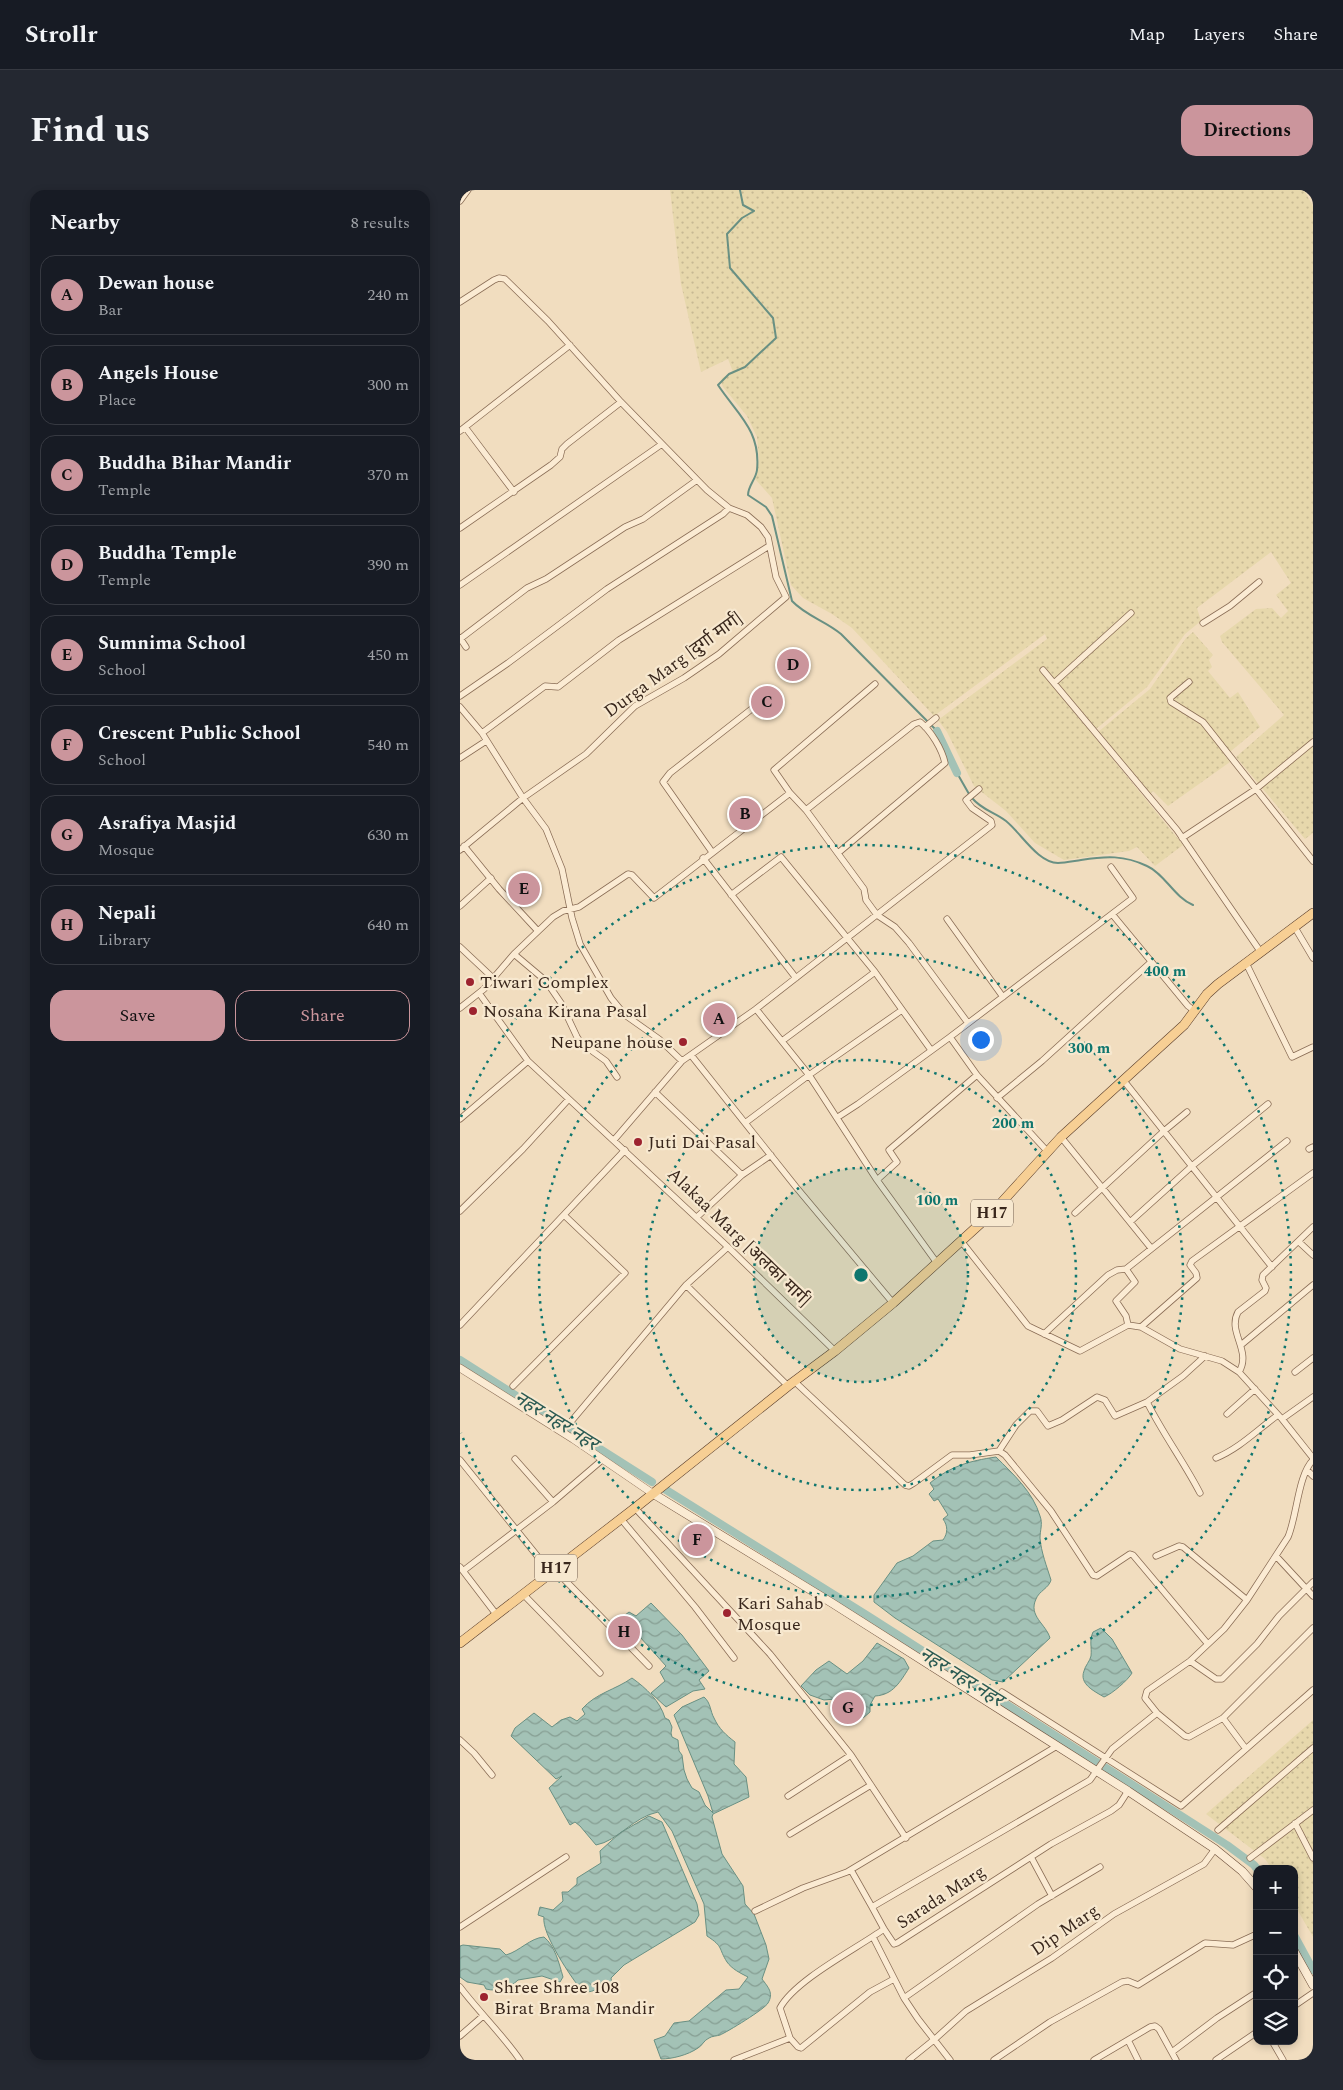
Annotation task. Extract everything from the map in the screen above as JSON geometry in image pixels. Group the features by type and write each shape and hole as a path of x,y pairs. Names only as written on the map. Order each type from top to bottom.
{"main road":[{"name":"H17","path":"460,1643 835,1351 893,1303 992,1213 1061,1137 1184,1025 1218,984 1313,913"},
{"path":"652,1493 832,1603 1098,1770 1215,1849 1242,1871 1253,1883"},
{"path":"1297,1955 1313,1985"}],"street":[{"path":"460,201 468,190"},
{"path":"460,302 494,280 505,279 697,480 729,508 754,520 768,537 769,546 619,640 558,687 545,686 482,733"},
{"path":"514,492 462,429 570,345"},
{"path":"460,528 514,492 560,457 562,449 567,444 621,402"},
{"path":"460,585 662,444"},
{"path":"466,647 460,639 527,588 546,579 625,527 643,519 697,480"},
{"path":"460,696 508,663 607,589 715,520 729,508"},
{"name":"Durga Marg [दुर्गा मार्ग]","path":"462,848 523,798 573,764 635,706 684,678 719,654 786,598 776,577 769,546"},
{"path":"1203,623 1230,606 1259,582"},
{"path":"1054,683 1131,613"},
{"path":"1043,670 1182,838 1260,951"},
{"path":"1189,682 1170,698 1171,702 1204,722 1313,861"},
{"path":"875,684 774,770 864,889 866,900 877,915 895,926 968,1024"},
{"path":"712,852 663,782 670,773 758,704"},
{"path":"460,707 482,733 523,798 546,829 562,869 580,944 611,998 625,1015 659,1040 682,1061"},
{"path":"925,727 936,718"},
{"path":"806,810 914,724 920,722 925,727 943,755 945,762 838,853"},
{"path":"460,758 486,741"},
{"path":"1182,838 1256,789 1313,742"},
{"path":"614,1140 682,1061 756,1009 992,825 991,821 972,808 966,800 979,789"},
{"path":"460,1008 479,993 538,930 563,910 579,907 628,874 632,875 654,898 703,858 790,793"},
{"path":"462,848 538,930"},
{"path":"732,895 781,857 875,972 931,1050"},
{"path":"703,858 796,978"},
{"path":"838,1117 968,1024 1133,898 1111,867"},
{"path":"460,906 490,878"},
{"path":"1112,914 1188,1006 1195,1011"},
{"path":"947,919 1003,998"},
{"path":"1294,926 1313,958"},
{"path":"460,947 493,978"},
{"path":"514,954 546,981 561,1003 581,1043 606,1061 617,1077"},
{"path":"997,1098 1042,1061 1152,962"},
{"path":"1246,963 1292,1057 1313,1047"},
{"path":"782,1041 875,972"},
{"name":"Alakaa Marg [अलका मार्ग]","path":"479,993 528,1061 568,1100 697,1217 835,1351"},
{"path":"756,1009 808,1075 838,1117 877,1180 937,1263"},
{"path":"745,1123 808,1075 902,1010"},
{"path":"950,1037 977,1075 1047,1151"},
{"path":"691,1055 893,1303"},
{"path":"460,1119 528,1061"},
{"path":"877,1180 898,1162 889,1150 977,1075"},
{"path":"1124,1081 1272,1267"},
{"path":"655,1092 742,1175"},
{"path":"460,1212 523,1149 568,1100"},
{"path":"1130,1222 1192,1166 1268,1104"},
{"path":"1075,1212 1187,1112"},
{"path":"1061,1137 1151,1248"},
{"path":"1044,1334 1108,1275 1117,1270 1126,1269 1286,1141"},
{"path":"460,1325 624,1150"},
{"path":"697,1217 742,1175 771,1155"},
{"path":"1141,1327 1197,1278 1190,1265 1192,1261 1313,1173"},
{"path":"513,1386 626,1273 564,1215"},
{"path":"1239,1372 1243,1366 1244,1357 1235,1327 1235,1317 1238,1312 1265,1291 1266,1285 1262,1277 1313,1227"},
{"path":"961,1240 1028,1326 1080,1352 1128,1324 1141,1327 1180,1349 1222,1362 1239,1372 1280,1417 1313,1459 1307,1470 1293,1526 1247,1600 1224,1630 1190,1661 1147,1691 1144,1698 1157,1713 1189,1737 1223,1718 1313,1628"},
{"path":"1299,1242 1313,1254"},
{"path":"570,1424 686,1285 728,1247"},
{"path":"1126,1269 1134,1282 1116,1301 1126,1316 1128,1324"},
{"path":"686,1285 791,1384 905,1485 909,1486 952,1455 970,1455 999,1451 1016,1425 1030,1411 1037,1411 1048,1426 1062,1420 1097,1397 1105,1400 1115,1416 1147,1402 1183,1376 1205,1356"},
{"path":"1241,1345 1313,1285"},
{"path":"1295,1372 1313,1358"},
{"path":"460,1368 573,1439 652,1493"},
{"path":"1226,1414 1255,1390"},
{"path":"1216,1458 1228,1453 1313,1397"},
{"path":"1147,1402 1170,1445 1191,1474 1200,1493"},
{"path":"999,1451 1016,1466 1051,1511 1093,1575 1097,1576 1130,1554 1134,1555 1207,1644"},
{"path":"515,1459 554,1502"},
{"path":"460,1460 553,1571 649,1666"},
{"path":"496,1614 462,1569 554,1502 602,1460"},
{"path":"1307,1470 1313,1476"},
{"path":"635,1508 770,1654 851,1755 906,1838"},
{"path":"620,1519 695,1607 734,1658"},
{"path":"1156,1556 1179,1546 1183,1547 1247,1600"},
{"path":"1276,1556 1313,1596"},
{"path":"1190,1661 1216,1679 1222,1679 1257,1644 1279,1616 1313,1582"},
{"path":"523,1594 600,1673"},
{"path":"1002,1692 1105,1760 1181,1806 1313,1690"},
{"path":"872,1907 1090,1780 1112,1749 1157,1713"},
{"path":"1223,1718 1246,1749"},
{"path":"460,1740 474,1753 492,1775"},
{"path":"755,1911 803,1888 851,1870 1057,1746"},
{"path":"1218,1830 1313,1748"},
{"path":"788,1796 851,1755"},
{"path":"790,1834 871,1785"},
{"name":"Sarada Marg","path":"790,2038 780,2008 786,1996 884,1930 894,1944 897,1943 1031,1857 1111,1810 1118,1805 1128,1791"},
{"path":"1250,1858 1313,1810"},
{"path":"1295,1824 1313,1858"},
{"name":"Dip Marg","path":"909,2060 935,2040 966,2010 1052,1958 1114,1914 1204,1864 1215,1849"},
{"path":"460,1927 566,1857"},
{"path":"1031,1857 1052,1896"},
{"path":"904,1998 1052,1896 1100,1867"},
{"path":"851,1870 884,1930"},
{"path":"994,2060 1050,2022 1122,1982 1128,1981 1138,1985 1205,1943 1233,1945 1253,1936"},
{"path":"874,1937 904,1998 950,2060"},
{"path":"1298,1966 1302,1963"},
{"path":"734,2060 790,2038 801,2048 870,1992 894,1979"},
{"path":"460,1987 483,2016 509,2043 520,2060"},
{"path":"1298,2003 1313,1993"},
{"path":"1172,2052 1217,2018 1253,1995"},
{"path":"460,2036 483,2016"},
{"path":"1094,2060 1150,2027 1155,2026 1159,2029 1176,2060"},
{"path":"1216,2060 1253,2035"},
{"path":"1128,2040 1138,2060"},
{"path":"1274,2045 1283,2060"},
{"path":"1226,2054 1229,2060"}],"shaded area":[{"path":"670,190 1304,190 1313,206 1313,833 1305,839 1236,757 1284,715 1222,642 1220,636 1256,609 1272,608 1281,618 1288,611 1276,595 1291,583 1271,552 1197,608 1201,621 1185,634 1147,687 1096,729 1044,667 1040,670 1183,845 1155,866 1137,847 1129,851 1064,860 1035,843 1006,811 974,786 947,732 938,720 1047,639 1045,634 934,716 852,628 803,598 791,585 772,498 755,479 759,459 757,437 747,416 721,382 722,378 733,372 728,359 701,372 681,284"},
{"path":"1193,632 1213,655 1209,660 1212,667 1208,671 1230,698 1238,692 1260,727 1225,756 1230,762 1168,806 1153,791 1150,794 1098,732 1150,689 1186,638"},
{"path":"1313,1720 1313,1937 1298,1911 1298,1865 1269,1865 1265,1859 1206,1814"}],"water":[{"path":"996,1457 1022,1484 1037,1507 1041,1522 1040,1538 1042,1549 1051,1580 1037,1596 1034,1605 1036,1615 1050,1638 1003,1682 992,1680 895,1618 874,1602 874,1595 897,1563 913,1556 933,1541 943,1540 945,1537 947,1527 943,1519 948,1515 938,1499 934,1501 929,1494 934,1489 930,1483 945,1472 961,1465"},
{"path":"651,1603 682,1635 709,1671 699,1680 705,1689 693,1691 666,1707 651,1693 665,1681 660,1672 666,1666 631,1627 620,1619 629,1612 636,1616"},
{"path":"1101,1628 1112,1639 1132,1673 1120,1686 1104,1697 1088,1687 1083,1676 1091,1656 1093,1632"},
{"path":"877,1643 904,1659 909,1668 899,1683 891,1690 875,1696 870,1705 870,1712 863,1718 846,1704 835,1699 824,1700 810,1695 801,1686 816,1670 829,1661 847,1674 863,1661"},
{"path":"632,1678 652,1695 660,1706 665,1718 669,1720 672,1727 672,1737 678,1740 687,1779 692,1788 699,1792 705,1805 713,1813 708,1796 674,1715 682,1707 704,1697 718,1725 735,1742 734,1764 746,1777 749,1797 713,1814 712,1817 722,1854 743,1886 745,1904 754,1914 766,1945 769,1959 762,1979 770,1993 770,1999 765,2006 730,2030 707,2039 690,2053 665,2059 661,2059 654,2040 665,2036 674,2023 689,2021 726,1990 739,1989 748,1977 736,1971 729,1964 718,1945 707,1936 704,1904 672,1831 658,1812 641,1819 604,1843 596,1845 575,1822 570,1825 549,1788 562,1776 556,1779 511,1736 515,1728 534,1713 552,1727 561,1720 570,1717 577,1721 585,1714 582,1709 593,1699"},
{"path":"649,1816 662,1822 697,1904 699,1915 695,1922 624,1965 611,1978 612,1984 583,1992 565,1967 552,1944 544,1924 544,1917 538,1915 540,1907 553,1910 563,1901 562,1892 568,1892 577,1884 577,1878 601,1863 600,1851 620,1833"},
{"path":"544,1937 554,1950 558,1961 563,1977 560,1982 542,1976 518,1980 503,1989 490,1990 486,1989 484,1985 467,1982 460,1977 460,1946 500,1949 506,1955 534,1940"}],"waterway":[{"path":"740,190 743,205 754,211 742,218 727,234 730,268 773,318 776,338 745,367 729,374 718,385 746,423 755,444 757,470 748,495 766,507 772,516 792,601 803,611 841,634 937,731"},
{"path":"937,731 957,773"},
{"path":"957,773 969,794"},
{"path":"972,798 1006,821 1037,853 1051,862 1061,863 1107,857 1139,862 1159,874 1180,897 1193,905"},
{"name":"नहर नहर नहर","path":"460,1360 652,1482"},
{"name":"नहर नहर नहर","path":"663,1488 1227,1845 1254,1865"},
{"name":"नहर नहर नहर","path":"1298,1942 1313,1970"}],"place":[{"name":"Buddha Temple","path":"793,665"},
{"name":"Buddha Bihar Mandir","path":"767,702"},
{"name":"Angels House","path":"745,814"},
{"name":"Sumnima School","path":"524,889"},
{"name":"Tiwari Complex","path":"470,982"},
{"name":"Nosana Kirana Pasal","path":"473,1011"},
{"name":"Dewan house","path":"719,1019"},
{"name":"Neupane house","path":"683,1042"},
{"name":"Juti Dai Pasal","path":"638,1142"},
{"name":"Crescent Public School","path":"697,1540"},
{"name":"Kari Sahab Mosque","path":"727,1613"},
{"name":"Nepali","path":"624,1632"},
{"name":"Asrafiya Masjid","path":"848,1708"},
{"name":"Shree Shree 108 Birat Brama Mandir","path":"484,1997"}]}
